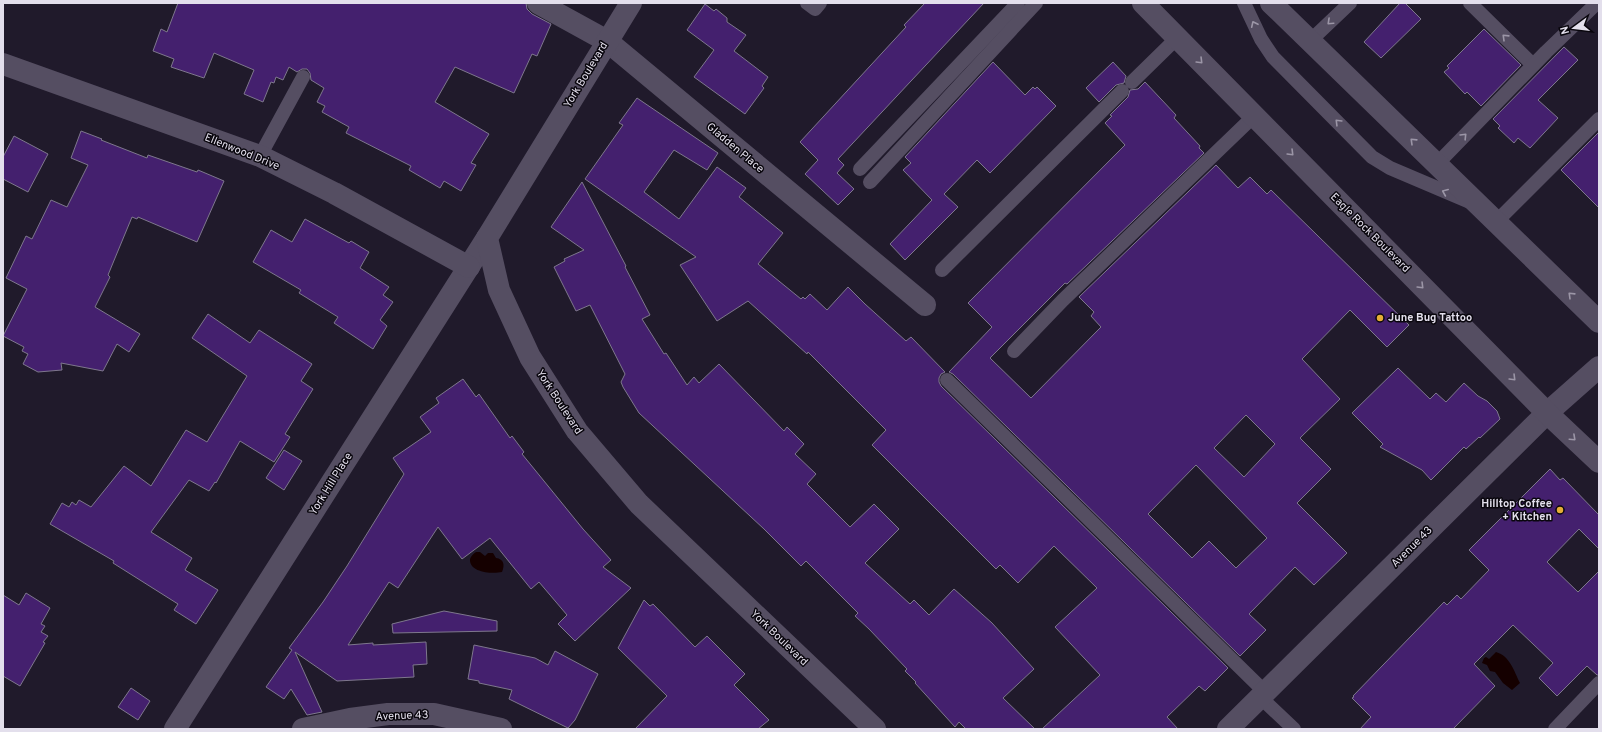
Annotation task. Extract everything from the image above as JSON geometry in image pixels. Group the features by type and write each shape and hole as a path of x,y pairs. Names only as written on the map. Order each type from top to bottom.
{"street":[{"name":"Gladden Place","path":"538,3 607,41 925,305"},
{"name":"York Boulevard","path":"631,3 487,238 499,290 530,357 577,431 639,504 875,729"},
{"name":"Eagle Rock Boulevard","path":"1143,3 1547,413 1599,462"},
{"path":"1272,3 1599,322"},
{"name":"Ellenwood Drive","path":"3,64 260,156 334,193 469,267"},
{"name":"York Hill Place","path":"175,729 487,238"},
{"name":"Avenue 43","path":"1228,729 1547,413 1599,367"},
{"name":"Avenue 43","path":"303,729 350,719 396,714 434,714 501,729"}],"lane":[{"path":"807,3 815,9 820,3"},
{"path":"860,169 1018,3"},
{"path":"870,182 1036,3"},
{"path":"1244,3 1261,39 1273,57 1372,156 1390,168 1488,214 1599,119"},
{"path":"1310,40 1350,3"},
{"path":"1470,3 1533,65"},
{"path":"1437,164 1533,65 1597,3"},
{"path":"942,270 1177,38"},
{"path":"260,156 303,77"},
{"path":"1014,350 1063,300 1254,116"},
{"path":"946,380 1263,695 1294,729"},
{"path":"1555,729 1599,683"}],"shaded area":[{"path":"476,552 480,552 485,556 488,553 493,553 496,558 501,560 503,563 502,572 482,572 473,567 470,559"},
{"path":"1496,652 1508,660 1520,683 1512,690 1503,683 1495,672 1490,671 1487,665 1482,663 1484,658 1486,657 1489,659"}],"building":[{"path":"178,3 526,3 527,9 532,14 551,24 537,56 532,54 514,93 455,67 435,102 489,134 471,163 476,165 461,191 444,181 440,188 409,170 411,166 346,133 349,127 322,112 325,106 317,102 324,88 311,80 310,73 307,69 302,69 297,72 289,67 283,80 276,77 274,83 271,82 263,102 244,94 254,70 214,53 204,78 171,67 174,59 153,51 161,29 167,32"},
{"path":"925,3 984,3 838,159 844,165 837,173 854,189 838,205 805,174 818,160 800,142 906,27 904,25"},
{"path":"1400,3 1405,3 1421,19 1381,58 1364,42"},
{"path":"705,4 714,11 716,9 727,18 727,22 746,35 734,51 768,77 762,86 764,88 745,114 694,77 714,50 687,30"},
{"path":"1484,29 1521,65 1481,106 1467,92 1465,94 1444,72 1449,68 1447,66"},
{"path":"1564,47 1578,60 1538,100 1558,118 1530,148 1518,138 1514,143 1498,128 1500,126 1493,119"},
{"path":"993,62 1025,95 1033,87 1035,89 1037,87 1056,106 990,173 977,160 944,194 958,207 905,260 890,244 932,200 903,170 911,163 905,157"},
{"path":"1113,62 1126,76 1124,83 1116,85 1099,102 1086,88"},
{"path":"1145,82 1176,115 1174,118 1200,146 1199,148 1204,153 1067,284 1065,283 990,358 1031,398 1101,327 1091,316 1094,312 1079,297 1216,165 1238,188 1250,177 1267,194 1271,190 1409,325 1387,347 1350,310 1302,359 1340,399 1300,438 1331,469 1297,503 1347,553 1314,585 1295,567 1249,614 1266,630 1240,656 953,374 949,372 992,327 968,303 1125,145 1105,123 1112,116 1110,115 1128,97 1130,90 1138,89","holes":["1246,415 1275,444 1244,477 1214,448","1196,465 1267,538 1236,568 1209,541 1192,558 1148,514"]},
{"path":"637,98 718,153 707,170 674,150 644,192 679,219 717,167 746,188 739,197 783,233 758,264 801,299 803,297 805,299 810,294 827,310 848,287 906,341 911,337 945,372 941,374 939,378 941,386 1228,668 1205,691 1199,686 1167,717 1178,729 1042,729 1100,675 1055,627 1097,588 1054,546 1018,583 1000,565 996,569 872,445 886,430 808,352 807,354 748,301 717,321 680,265 696,257 585,179 623,125 619,123"},
{"path":"81,131 147,158 148,155 197,172 198,170 224,181 197,242 138,217 137,219 132,217 108,275 110,277 95,307 140,334 129,352 117,344 103,371 61,363 62,370 38,372 23,364 28,354 22,351 24,347 3,336 27,289 6,278 26,236 32,239 51,200 67,207 88,165 71,158"},
{"path":"1599,132 1599,208 1561,170"},
{"path":"14,136 48,154 28,192 3,179 3,157"},
{"path":"582,182 650,315 642,319 664,354 666,353 687,385 694,377 699,383 719,364 784,431 787,427 804,444 795,454 816,474 807,484 850,527 874,504 899,529 865,563 910,604 914,600 929,615 954,589 992,623 1034,669 1003,698 1035,729 966,729 959,722 955,727 905,671 907,669 855,616 858,613 806,561 801,566 764,529 639,413 623,387 621,382 625,374 590,305 576,311 554,267 565,261 564,259 584,250 551,227"},
{"path":"305,219 349,243 351,241 369,252 360,268 389,287 383,295 393,302 380,320 387,326 373,349 334,323 338,317 299,293 301,290 253,262 271,230 292,242"},
{"path":"208,314 250,343 259,330 312,364 301,381 313,389 285,434 290,437 274,462 240,441 216,483 215,482 209,491 189,480 151,532 192,558 185,570 218,590 196,624 174,610 178,604 113,563 114,561 50,524 62,503 69,507 72,502 76,505 79,500 91,507 124,466 151,486 186,430 207,442 247,376 192,338"},
{"path":"1398,368 1430,399 1436,393 1446,402 1464,383 1497,411 1500,419 1466,449 1464,447 1431,480 1422,470 1380,447 1383,444 1352,413"},
{"path":"463,379 476,397 479,394 510,438 512,436 524,452 522,454 583,529 611,560 603,567 631,588 575,641 558,624 567,615 539,582 531,589 490,538 462,559 438,527 398,588 389,582 348,645 426,642 427,664 413,665 414,677 337,681 295,652 322,712 307,715 291,689 284,699 266,687 292,650 289,648 347,566 404,474 393,458 431,432 420,417 439,403 436,398"},
{"path":"284,450 302,461 284,490 266,478"},
{"path":"1550,469 1560,480 1563,478 1599,515 1599,549 1579,529 1547,562 1578,592 1599,571 1599,675 1587,666 1557,696 1539,678 1553,663 1513,625 1474,664 1495,686 1453,729 1360,729 1371,717 1352,698 1354,697 1353,696 1444,602 1447,605 1457,595 1461,599 1489,570 1469,550"},
{"path":"26,593 50,608 41,624 45,626 41,632 48,636 43,642 45,643 20,686 3,676 3,595 19,605"},
{"path":"644,600 650,606 653,604 695,647 707,636 745,674 734,685 769,720 758,729 635,729 667,696 618,648"},
{"path":"444,611 497,621 497,631 393,633 392,624"},
{"path":"474,645 535,658 548,665 555,651 598,674 575,720 568,728 509,699 512,690 479,683 479,681 468,679"},
{"path":"131,688 150,701 138,720 118,707"}],"place":[{"name":"June Bug Tattoo","path":"1380,318"},
{"name":"Hilltop Coffee + Kitchen","path":"1560,510"}]}
